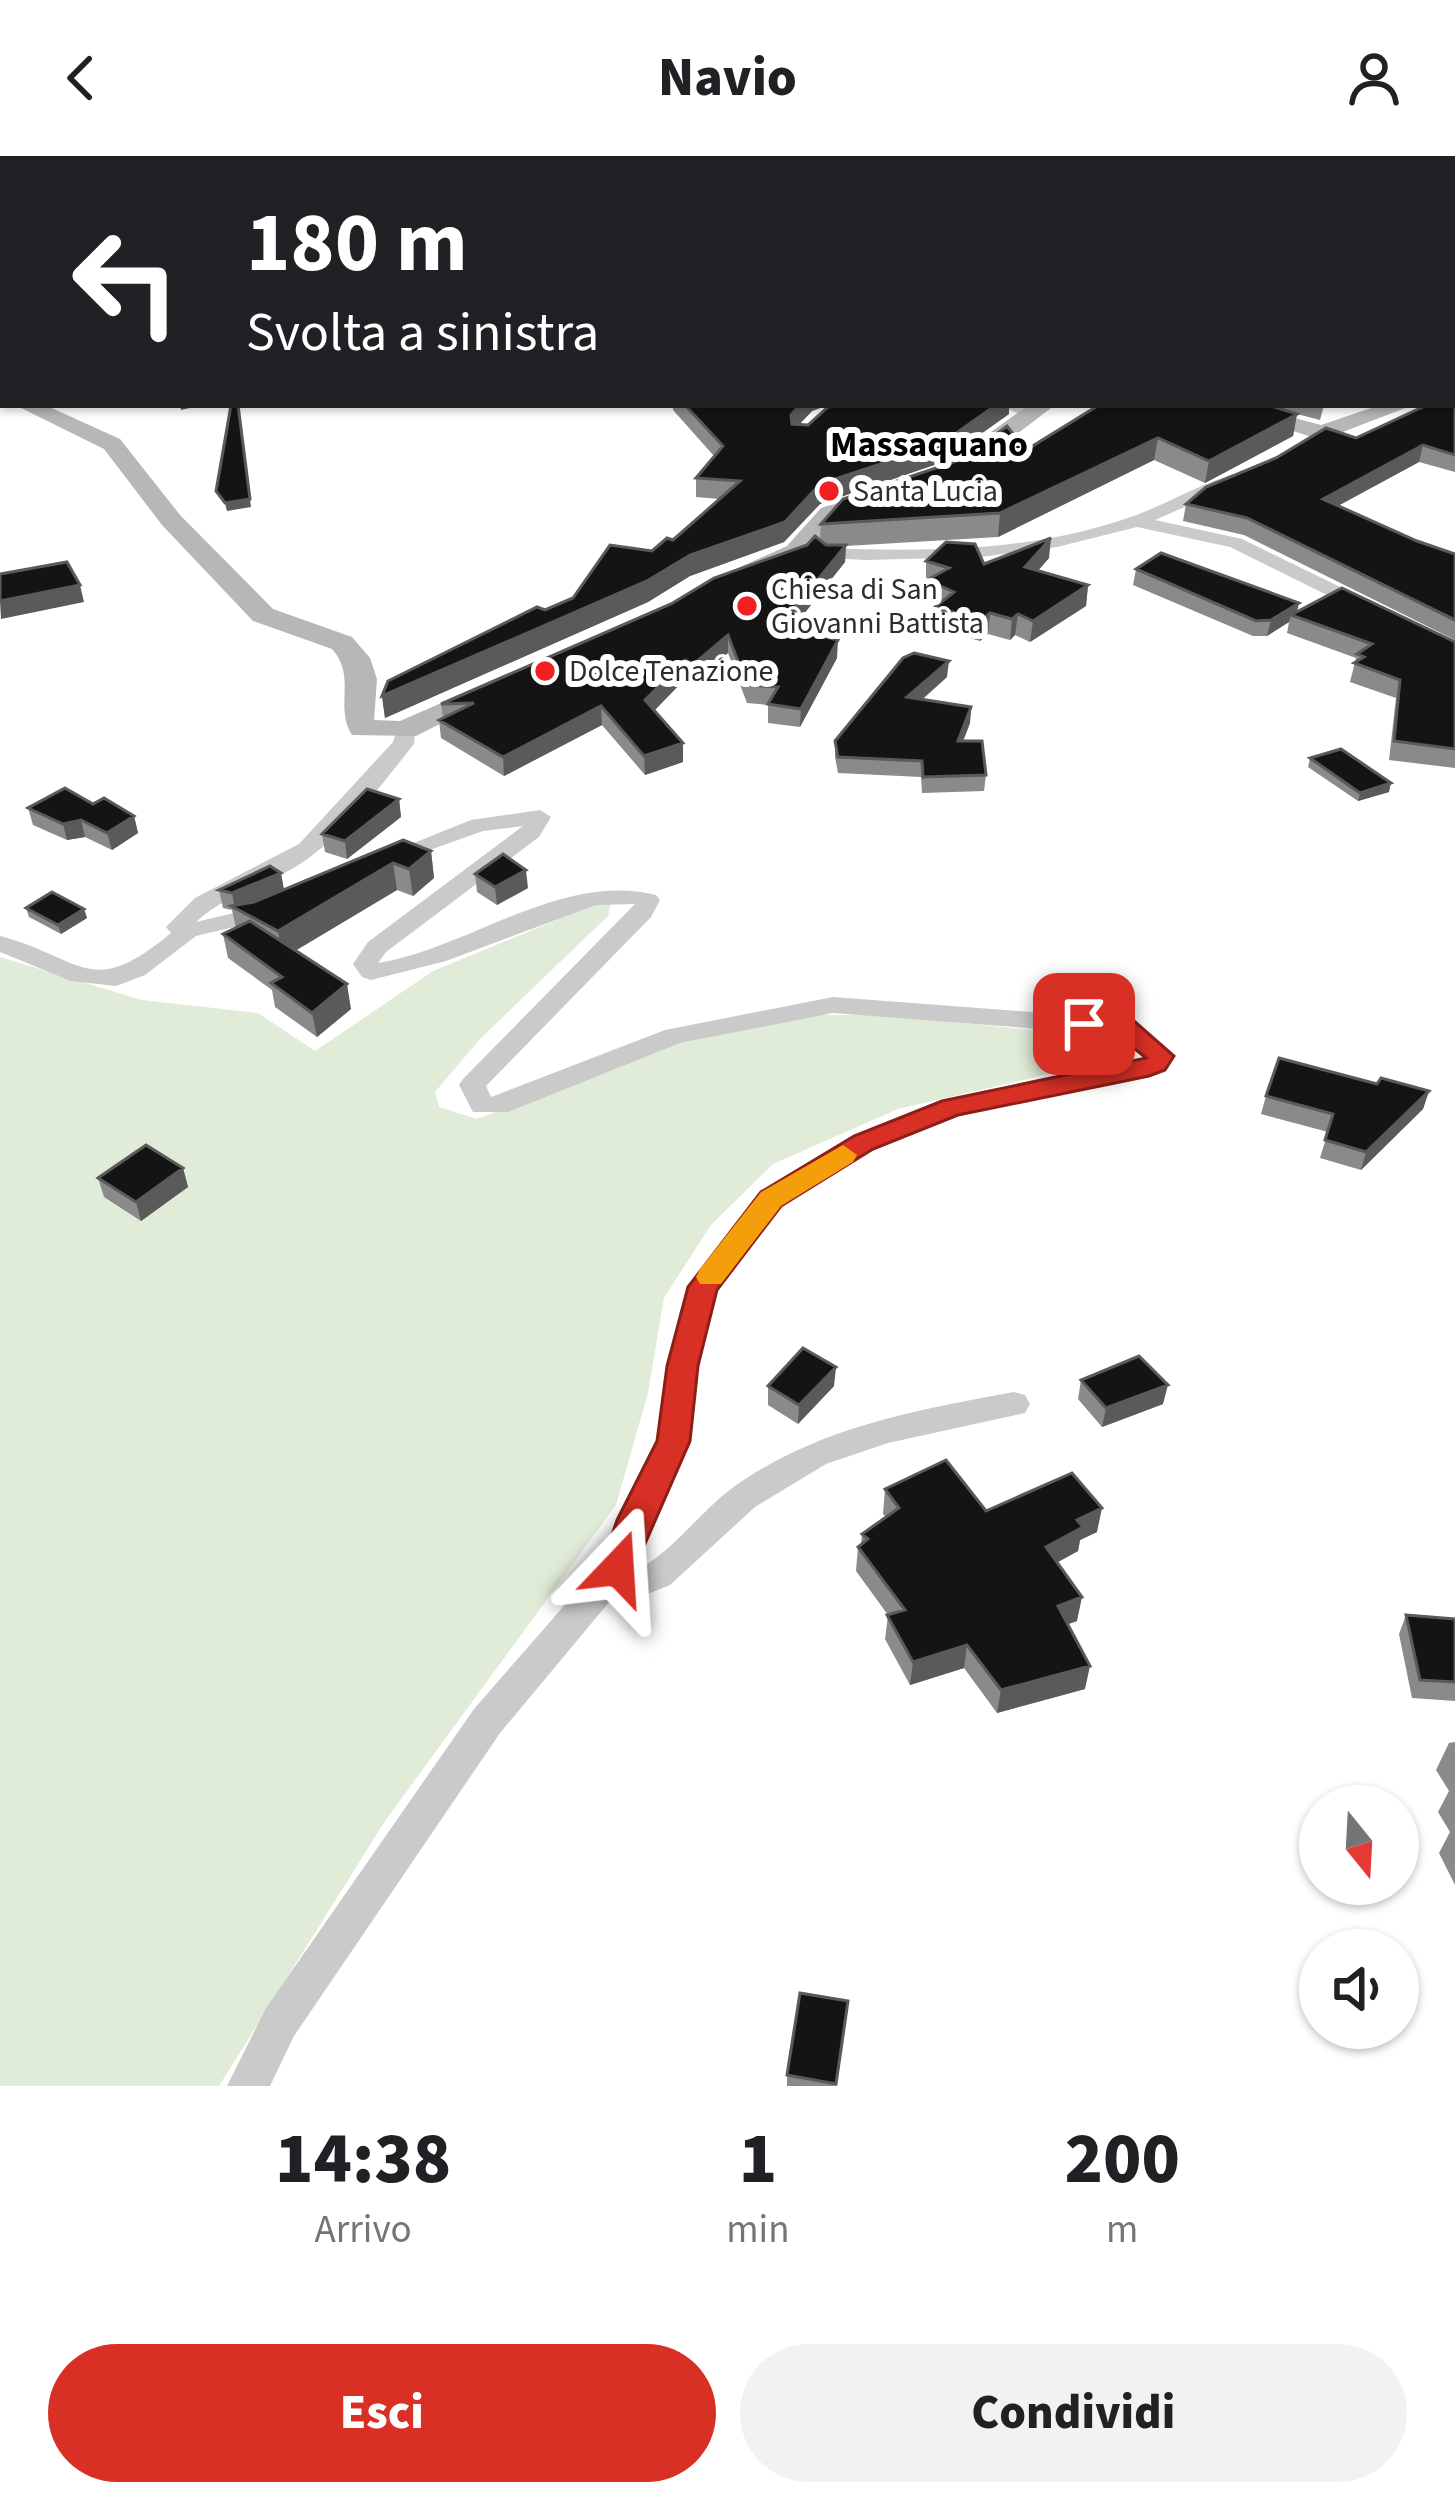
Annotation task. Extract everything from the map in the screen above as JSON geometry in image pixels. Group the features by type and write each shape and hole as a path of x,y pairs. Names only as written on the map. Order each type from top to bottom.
{"street":[{"path":"33,408 112,444 171,520 263,615 341,643 356,658 362,680 358,719 363,729 405,730 526,673"},
{"path":"951,472 1028,408"},
{"path":"1231,408 1322,433"},
{"path":"1290,453 1322,433 1393,408"},
{"path":"828,553 917,559 1078,537 1135,521 1256,471"},
{"path":"719,580 796,552 830,513 897,493"},
{"path":"1135,521 1236,543 1390,620"},
{"path":"188,931 178,927 224,887 291,860 321,834 404,744 405,730"},
{"path":"248,2086 280,2022 488,1721 618,1568 634,1520 674,1441 682,1366 703,1287 771,1199 864,1143 952,1108 1140,1070 1156,1064 1161,1056 1124,1027 833,1004 674,1036 500,1106 482,1106 472,1085 644,912 648,900 634,892 592,897 425,964 371,972 365,964 377,947 531,832 540,817 479,825 437,837 353,874"},
{"path":"0,943 104,984 134,974 188,931 289,905"},
{"path":"618,1568 628,1587 661,1577 688,1544 744,1498 813,1456 911,1425 1014,1404"}],"green space":[{"path":"600,902 611,904 608,916 480,1039 435,1092 439,1107 477,1119 677,1044 805,1015 882,1015 1065,1033 1115,1043 1127,1056 898,1109 773,1164 711,1225 664,1298 648,1393 616,1505 385,1821 219,2086 0,2086 0,957 142,1000 258,1013 315,1051 433,971"}],"building":[{"path":"230,408 238,408 250,499 225,503 216,491"},
{"path":"688,408 797,408 791,415 792,424 808,425 827,408 992,408 941,444 820,484 785,522 690,555 647,581 382,696 388,681 537,607 545,610 573,598 610,545 652,551 667,538 673,540 740,481 696,478 723,446"},
{"path":"1094,408 1278,408 1297,414 1209,461 1158,438 1000,513 821,524 843,499 963,459 1007,426 1026,450"},
{"path":"1421,408 1455,408 1455,455 1423,445 1323,499 1455,554 1455,620 1247,518 1186,504 1206,487 1276,458 1326,428 1356,438"},
{"path":"815,536 826,545 846,545 780,626 838,640 801,709 768,704 778,687 747,685 728,635 694,664 685,660 645,700 683,743 644,756 601,706 503,757 439,720 474,703 441,704 671,604 714,578 807,545"},
{"path":"1051,538 1025,567 1088,585 1033,621 1018,614 1012,619 990,613 982,620 935,607 954,592 927,580 949,568 926,561 946,542 975,544 984,564"},
{"path":"1161,553 1299,603 1271,620 1256,621 1136,569"},
{"path":"67,562 80,585 0,601 0,574"},
{"path":"1342,588 1455,642 1455,749 1394,741 1400,680 1354,663 1364,657 1357,654 1372,644 1291,615"},
{"path":"914,653 949,661 907,697 971,707 958,741 982,741 986,775 923,777 922,761 838,757 835,741 903,658"},
{"path":"1341,749 1391,783 1360,793 1310,758"},
{"path":"65,788 93,804 104,798 134,816 107,833 81,820 63,824 28,808"},
{"path":"367,789 399,799 345,841 322,834"},
{"path":"403,840 431,851 409,869 393,863 278,931 231,906 254,902"},
{"path":"503,854 526,870 495,887 475,874"},
{"path":"270,866 281,873 232,893 219,890"},
{"path":"52,892 84,909 58,925 26,908"},
{"path":"250,921 347,984 312,1013 271,983 282,977 223,934"},
{"path":"1279,1058 1377,1084 1381,1078 1429,1091 1366,1152 1325,1140 1333,1114 1266,1096"},
{"path":"146,1145 183,1168 136,1202 98,1178"},
{"path":"803,1348 836,1367 799,1405 768,1386"},
{"path":"1139,1356 1168,1385 1106,1408 1081,1380"},
{"path":"946,1460 986,1511 1072,1473 1102,1508 1077,1520 1083,1527 1046,1547 1082,1597 1058,1606 1090,1666 1001,1690 967,1645 913,1662 887,1615 905,1610 858,1547 868,1539 862,1534 899,1508 885,1489"},
{"path":"1406,1615 1455,1619 1455,1682 1420,1680"},
{"path":"800,1993 848,2001 836,2084 787,2075"}],"slow traffic":[{"path":"711,1277 771,1199 843,1155"}],"place":[{"name":"Santa Lucia","path":"829,491"},
{"name":"Chiesa di San Giovanni Battista","path":"747,606"},
{"name":"Dolce Tenazione","path":"545,671"}],"district":[{"name":"Massaquano","path":"929,444"}],"route":[{"path":"618,1568 634,1520 674,1441 682,1366 703,1287 771,1199 864,1143 952,1108 1140,1070 1156,1064 1161,1056 1148,1041 1124,1027 1084,1024"}]}
